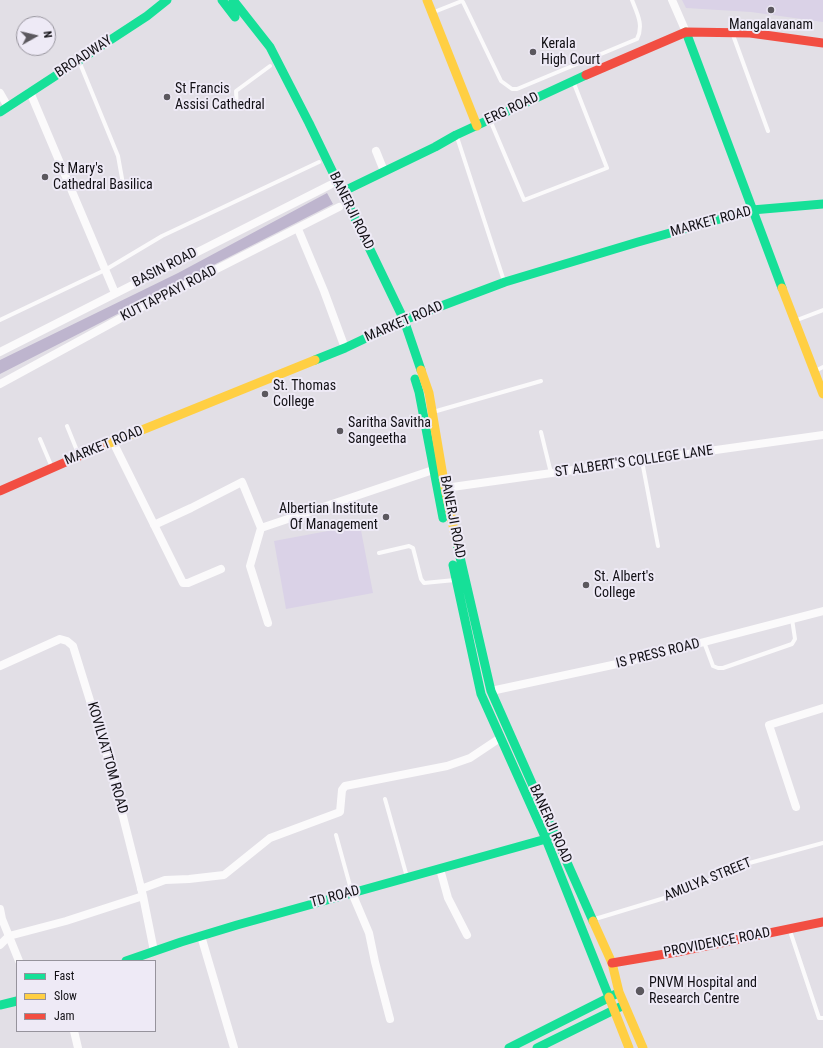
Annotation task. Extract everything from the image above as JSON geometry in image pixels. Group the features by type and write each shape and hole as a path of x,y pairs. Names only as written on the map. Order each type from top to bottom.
{"street":[{"name":"BROADWAY","path":"0,112 147,16 167,0"},
{"name":"BANERJI ROAD","path":"222,0 263,51 319,162 333,183"},
{"name":"BANERJI ROAD","path":"233,0 270,47 309,123 343,208 401,322 429,393 481,694 500,738 593,920 612,963 619,992 643,1048"},
{"path":"427,0 477,126"},
{"path":"672,0 686,32 752,210 823,394"},
{"path":"686,32 750,33 823,43"},
{"name":"ERG ROAD","path":"338,194 456,135 573,80 686,32"},
{"path":"30,92 115,293"},
{"path":"0,93 8,106"},
{"path":"376,151 384,171"},
{"name":"BASIN ROAD","path":"0,352 333,183"},
{"name":"MARKET ROAD","path":"0,491 79,455 345,348 401,322 505,282 752,210 823,204"},
{"name":"KUTTAPPAYI ROAD","path":"0,384 92,333 298,229 343,208"},
{"name":"BANERJI ROAD","path":"349,228 401,322 419,392 433,470 460,579 492,690 550,837 629,1048"},
{"path":"298,229 324,290 345,348"},
{"name":"ST ALBERT'S COLLEGE LANE","path":"445,488 823,436"},
{"path":"113,442 183,583 188,583 221,569"},
{"path":"261,528 433,470"},
{"path":"154,525 242,482 261,528 250,566 268,623"},
{"name":"IS PRESS ROAD","path":"492,690 631,661 823,611"},
{"name":"KOVILVATTOM ROAD","path":"0,666 60,639 67,641 73,646 110,765 142,893 154,951"},
{"path":"796,807 769,725 823,708"},
{"path":"0,945 9,936 66,922 142,893 165,880 224,875 270,838 340,812 342,790 345,786 447,766 470,758 500,738"},
{"name":"TD ROAD","path":"129,960 256,919 440,869 550,837"},
{"path":"440,869 448,898 467,935"},
{"path":"352,893 370,933 375,962 390,1019"},
{"path":"0,909 19,960"},
{"name":"PROVIDENCE ROAD","path":"612,963 677,952 823,922"},
{"path":"201,936 234,1048"},
{"path":"509,1048 619,992"},
{"path":"0,1005 16,1001"},
{"path":"594,1004 599,1017"},
{"path":"537,1048 624,1005"},
{"path":"74,1032 78,1048"}],"lane":[{"path":"432,13 462,1 501,81 512,89 517,89 637,39 640,34 641,22 632,0"},
{"path":"732,33 768,131"},
{"path":"79,61 118,156 123,184"},
{"path":"237,109 236,91 270,66"},
{"path":"490,120 524,200 607,168 573,80"},
{"path":"456,135 505,282"},
{"path":"0,320 105,270 162,236 319,162"},
{"path":"795,320 823,310"},
{"path":"814,371 823,367"},
{"path":"432,412 541,381"},
{"path":"67,426 79,455"},
{"path":"541,432 551,473"},
{"path":"40,439 52,467"},
{"path":"642,461 658,546"},
{"path":"379,553 409,546 413,548 421,579 424,583 460,579"},
{"path":"704,642 714,666 724,668 792,644 795,639 792,619"},
{"path":"385,799 407,878"},
{"path":"336,835 352,893"},
{"name":"AMULYA STREET","path":"593,920 681,893 742,865 823,843"},
{"path":"789,929 819,1018 823,1018"}],"shaded area":[{"name":"Mangalavanam","path":"682,0 823,0 823,22 751,12 686,8"},
{"path":"327,193 333,204 0,374 0,360 178,273"},
{"path":"360,525 373,593 286,609 274,541"}],"traffic: fast":[{"path":"0,112 147,16 167,0"},
{"path":"222,0 235,17"},
{"path":"233,0 270,47 309,123 404,320 421,370"},
{"path":"686,32 782,288"},
{"path":"342,192 435,147 456,135 586,75"},
{"path":"315,360 345,348 404,320 505,282 752,210 823,204"},
{"path":"415,379 419,392 443,518"},
{"path":"457,544 491,691 593,921"},
{"path":"453,565 481,694 546,839 609,997"},
{"path":"129,960 237,925 546,839 553,835"},
{"path":"509,1048 616,994"},
{"path":"0,1005 16,1001"},
{"path":"537,1048 620,1007"}],"traffic: slow":[{"path":"427,0 477,126"},
{"path":"782,288 823,394"},
{"path":"100,447 315,360"},
{"path":"421,370 429,393 445,488 457,544"},
{"path":"593,921 612,963 619,992 643,1048"},
{"path":"609,997 629,1048"}],"traffic: jam":[{"path":"586,75 686,32 750,33 823,43"},
{"path":"0,491 100,447"},
{"path":"612,963 677,952 823,922"}],"place":[{"name":"Mangalavanam","path":"771,10"},
{"name":"Kerala High Court","path":"533,52"},
{"name":"St Francis Assisi Cathedral","path":"167,97"},
{"name":"St Mary's Cathedral Basilica","path":"45,177"},
{"name":"St. Thomas College","path":"265,394"},
{"name":"Saritha Savitha Sangeetha","path":"340,431"},
{"name":"Albertian Institute Of Management","path":"386,517"},
{"name":"St. Albert's College","path":"586,585"},
{"name":"PNVM Hospital and Research Centre","path":"640,991"}]}
